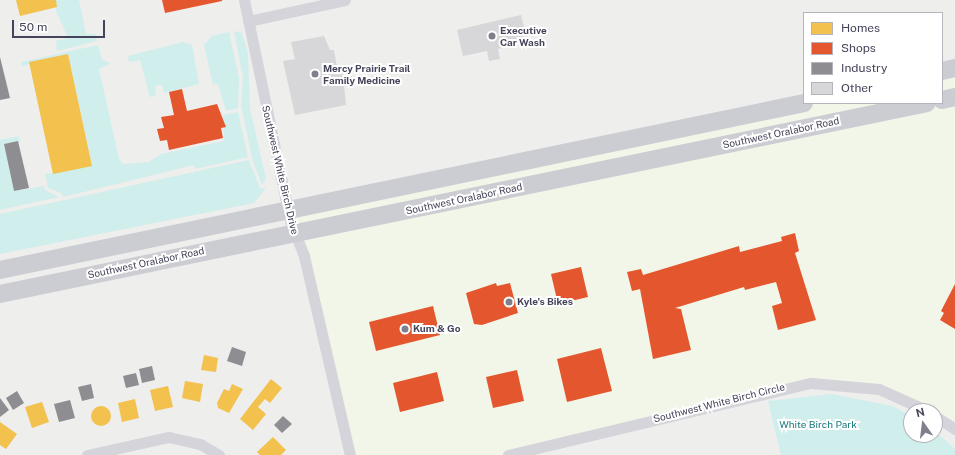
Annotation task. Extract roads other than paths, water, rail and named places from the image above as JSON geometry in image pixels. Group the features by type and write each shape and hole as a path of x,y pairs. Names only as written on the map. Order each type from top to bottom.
{"main road":[{"path":"943,71 955,68"},
{"path":"943,100 955,97"},
{"path":"0,270 803,103"},
{"name":"Southwest Oralabor Road","path":"0,294 922,104"}],"street":[{"name":"Southwest White Birch Drive","path":"244,0 288,210 294,234 304,256 350,455"},
{"path":"248,21 345,0"},
{"name":"Southwest White Birch Circle","path":"508,455 811,383 879,389 910,403"},
{"path":"943,421 955,429"},
{"path":"88,455 169,437 200,444 219,455"}],"place":[{"name":"Executive Car Wash","path":"492,36"},
{"name":"Mercy Prairie Trail Family Medicine","path":"315,74"},
{"name":"Kyle's Bikes","path":"509,302"},
{"name":"Kum & Go","path":"405,329"}],"park label":[{"name":"White Birch Park","path":"818,425"}]}
